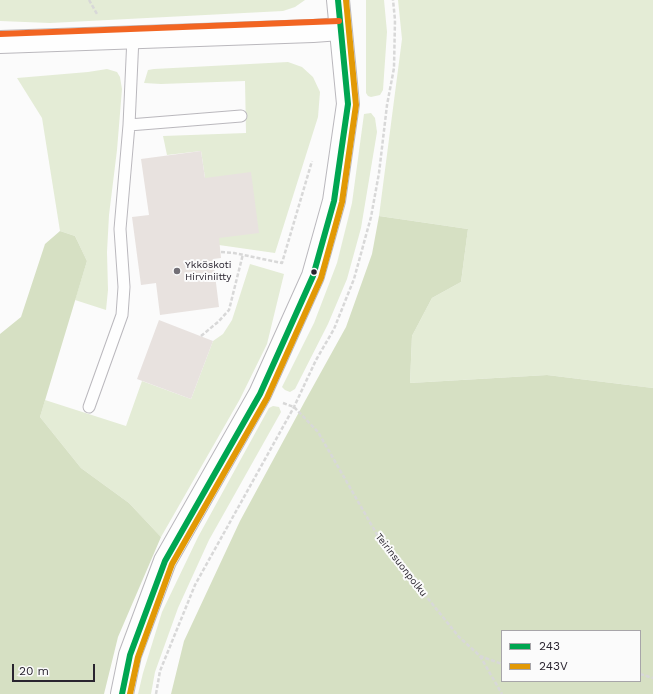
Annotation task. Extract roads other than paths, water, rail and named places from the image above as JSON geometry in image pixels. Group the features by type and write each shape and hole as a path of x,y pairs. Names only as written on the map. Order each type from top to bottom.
{"main road":[{"path":"122,694 130,655 165,561 260,394 313,276 334,201 348,104 338,0"},
{"path":"0,42 313,31 340,28"}],"lane":[{"path":"89,407 122,315 124,287 120,229 129,125 134,37"},
{"path":"129,125 241,116"}],"place":[{"name":"Ykköskoti Hirviniitty","path":"177,271"}]}
